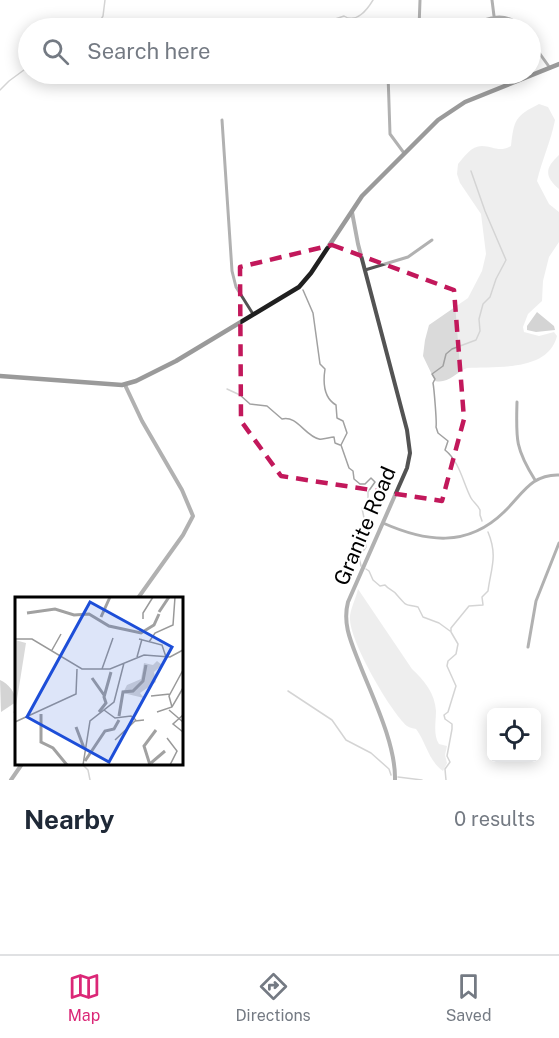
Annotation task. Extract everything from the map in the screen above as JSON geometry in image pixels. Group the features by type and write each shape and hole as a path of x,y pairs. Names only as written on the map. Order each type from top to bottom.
{"main road":[{"path":"541,72 559,64"},
{"path":"0,376 125,385 176,362 299,287 311,273 362,196 438,120 455,107 511,84"}],"street":[{"path":"419,18 420,0"},
{"path":"492,0 494,16"},
{"path":"489,18 494,16 509,18"},
{"path":"541,55 550,68"},
{"path":"388,84 390,134 404,153"},
{"path":"222,120 232,271 236,287 254,316"},
{"name":"Granite Road","path":"352,211 410,446 407,468 348,602 345,622 391,748 395,780"},
{"path":"365,270 408,257 432,240"},
{"path":"125,385 142,421 182,490 193,516 183,535 139,597"},
{"path":"517,402 518,448 535,480"},
{"path":"383,523 404,533 422,537 441,538 463,535 481,528 496,518 521,491 535,480 559,475"},
{"path":"528,647 536,602 559,543"},
{"path":"11,780 21,765"}],"highlighted area":[{"path":"332,245 454,290 464,419 442,501 281,476 241,421 240,267"}],"shaded area":[{"path":"539,104 548,107 555,120 537,181 549,204 559,212 559,242 549,257 543,281 542,301 528,314 523,327 524,332 539,336 554,332 557,336 552,348 543,356 532,361 520,365 467,368 448,380 435,381 423,356 429,325 468,298 482,271 486,254 481,214 460,183 457,174 458,164 468,152 478,146 499,149 511,146 517,120"},
{"path":"559,155 559,189 551,180 548,172 551,164"},
{"path":"537,312 554,326 555,330 536,332 527,330 527,326"},
{"path":"358,589 431,693 436,711 436,737 439,744 447,746 445,755 447,763 443,771 434,762 416,729 407,726 391,706 364,660 350,620"},
{"path":"0,680 6,683 15,695 15,703 1,712"}],"waterway":[{"path":"102,18 105,0"},
{"path":"353,18 364,12 373,0"},
{"path":"338,18 344,16 348,18"},
{"path":"348,18 353,18"},
{"path":"0,90 18,74"},
{"path":"471,171 506,260 490,297 483,304 479,319 480,331 476,340 452,349 446,354 443,366 432,374 435,379 433,383 438,433 448,441 445,450 458,467 471,498 480,510 482,521"},
{"path":"303,290 313,313 320,364 325,369 325,389 329,398 336,405 337,418 343,421 347,433 341,445 349,468 353,471 354,479 360,484 365,484 371,478 375,482 368,492 368,501 362,508 367,533 366,547 359,557 361,566"},
{"path":"227,389 240,395 250,404 267,406 282,419 292,420 314,437 321,439 334,437 335,443 340,445"},
{"path":"446,780 445,769 450,762 447,756 452,724 445,719 444,715 448,712 456,686 447,666 448,661 456,654 458,644 451,628 469,606 483,605 482,597 488,591 493,562 493,548 488,532"},
{"path":"366,569 380,586 385,585 406,604 418,607 423,617 439,623 450,631"},
{"path":"288,691 332,720 346,740 371,753 389,769 391,775"},
{"path":"83,765 88,770 90,780"},
{"path":"398,777 422,780"}]}
